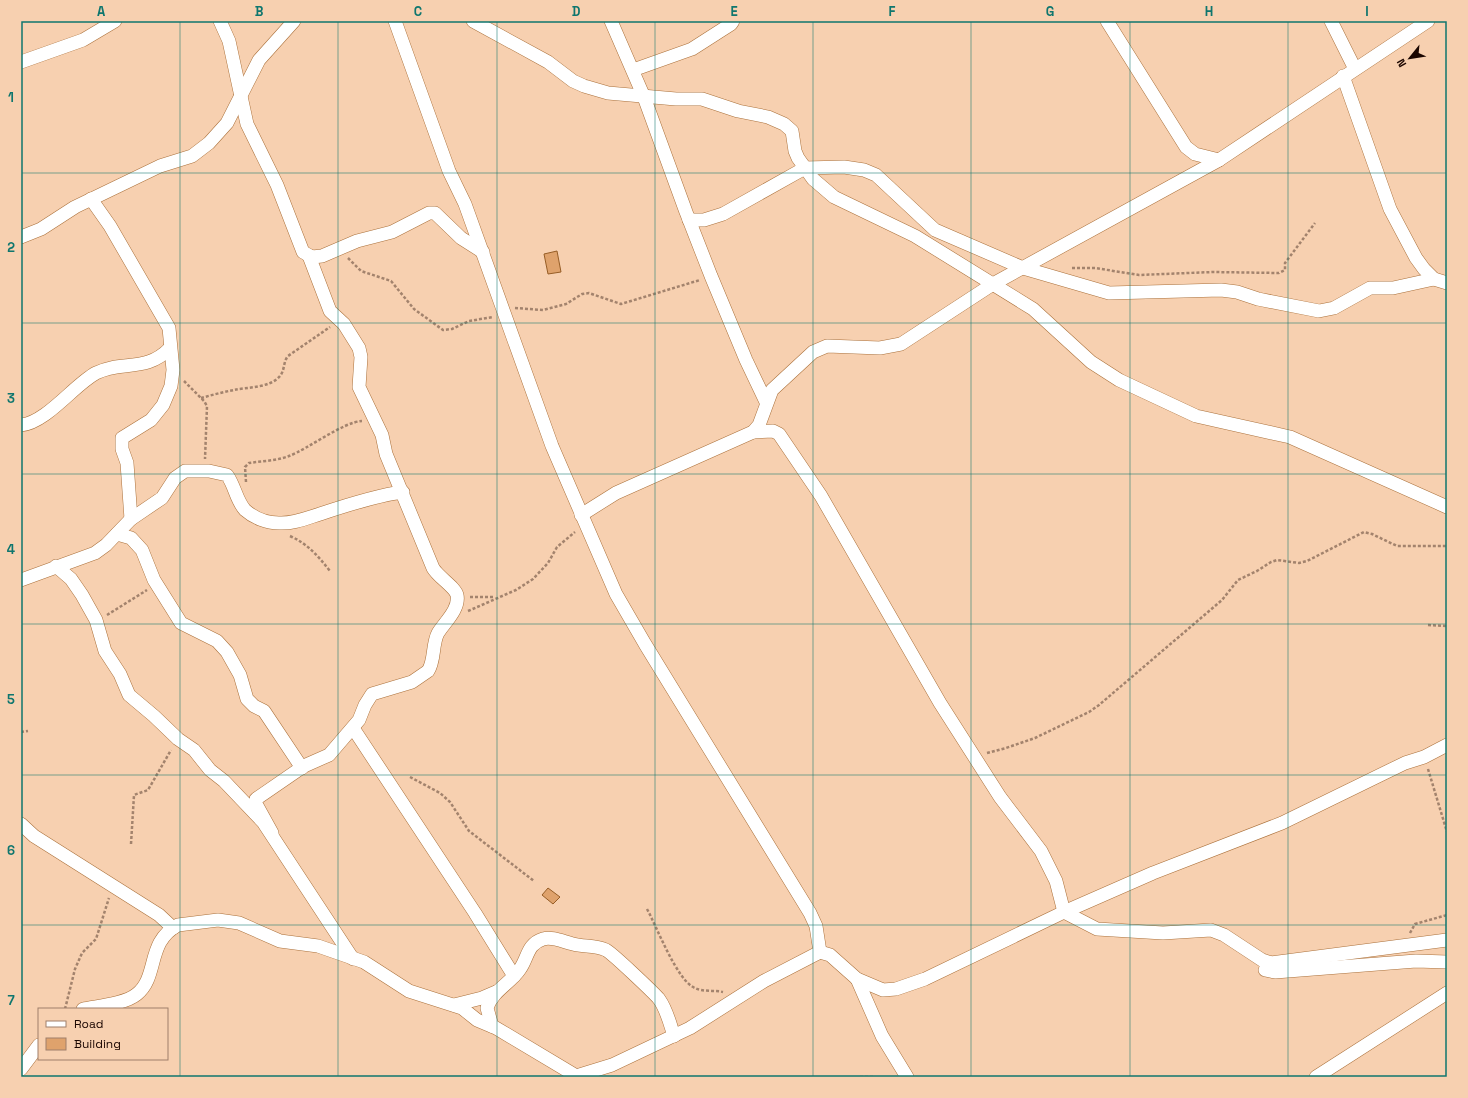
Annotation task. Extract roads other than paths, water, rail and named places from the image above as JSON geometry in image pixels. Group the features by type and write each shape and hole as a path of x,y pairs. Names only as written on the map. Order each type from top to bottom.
{"street":[{"path":"21,62 83,40 115,21"},
{"path":"220,21 229,41 247,124 277,185 303,252 309,256 322,256 357,241 392,232 429,214 435,214 441,218 461,238 483,252"},
{"path":"21,237 41,229 75,207 160,166 192,156 209,142 227,123 259,60 294,21"},
{"path":"395,21 449,171 465,204 483,252 552,446 616,594 641,638 810,913 816,926 820,952"},
{"path":"473,21 548,62 573,81 584,86 608,93 644,97 702,99 738,111 768,117 784,124 791,129 795,151 805,168 813,179 834,197 915,236 1033,309 1091,362 1119,380 1196,416 1290,436 1447,507"},
{"path":"611,21 644,97 689,220 746,360 766,402"},
{"path":"633,70 692,49 731,24 733,21"},
{"path":"1107,21 1186,147 1195,154 1219,160"},
{"path":"1331,21 1354,69"},
{"path":"753,432 758,425 766,402 777,384 820,348 880,348 901,344 993,284 1219,160 1343,76 1428,21"},
{"path":"1343,76 1390,209 1416,258 1434,279"},
{"path":"689,220 704,220 723,214 805,168 844,167 870,172 891,188 922,221 935,230 1023,268 1109,294 1221,290 1237,292 1318,311 1334,308 1370,288 1393,288 1434,279 1447,283"},
{"path":"91,199 110,226 169,328 172,370 171,386 163,405 151,420 122,438 122,449 127,463 131,519"},
{"path":"309,256 330,311 339,321 344,324 359,348 362,357 359,387 382,434 386,454 436,575 456,593 457,598 448,621 437,635 429,670 412,682 372,694 353,728 329,755 302,768 255,799 256,804 272,833 312,898 353,958"},
{"path":"21,425 30,423 68,398 97,373 156,360 170,348"},
{"path":"583,520 616,493 753,432 776,432 787,443 821,496 940,703 972,754 1000,797 1040,851 1056,881 1064,912 1096,929 1163,933 1211,930 1224,935 1262,960 1271,963 1447,940"},
{"path":"21,580 95,553 117,534 131,519 162,498 172,482 185,471 204,471 227,475 233,484 240,503 247,511 258,518 279,524 304,520 341,507 403,492"},
{"path":"117,534 127,536 142,550 157,584 181,623 217,641 228,652 240,675 247,699 254,706 264,711 302,768"},
{"path":"56,566 71,579 96,620 103,645 120,674 128,695 154,716 178,739 194,750 210,770 224,781 272,833"},
{"path":"353,728 475,913 514,976"},
{"path":"88,1008 128,999 137,994 142,988 151,968 154,954 160,942 172,928 178,925 213,920 239,923 280,941 313,945 353,958 370,966 409,991 454,1005 477,1020 492,1026 576,1076 612,1065 690,1028 764,981 820,952 830,955 857,979 883,990 896,988 925,979 1064,912 1153,873 1282,823 1405,763 1424,757 1447,745"},
{"path":"21,824 34,836 159,915 172,928"},
{"path":"492,1026 487,1008 493,996 520,969 528,951 544,938 552,938 612,953 659,999 667,1014 674,1036"},
{"path":"1233,941 1263,970 1275,972 1416,961 1447,962"},
{"path":"1409,945 1447,944"},
{"path":"857,979 882,1036 907,1077"},
{"path":"454,1005 482,998 501,989"},
{"path":"1316,1077 1447,993"},
{"path":"21,1069 38,1046"}]}
